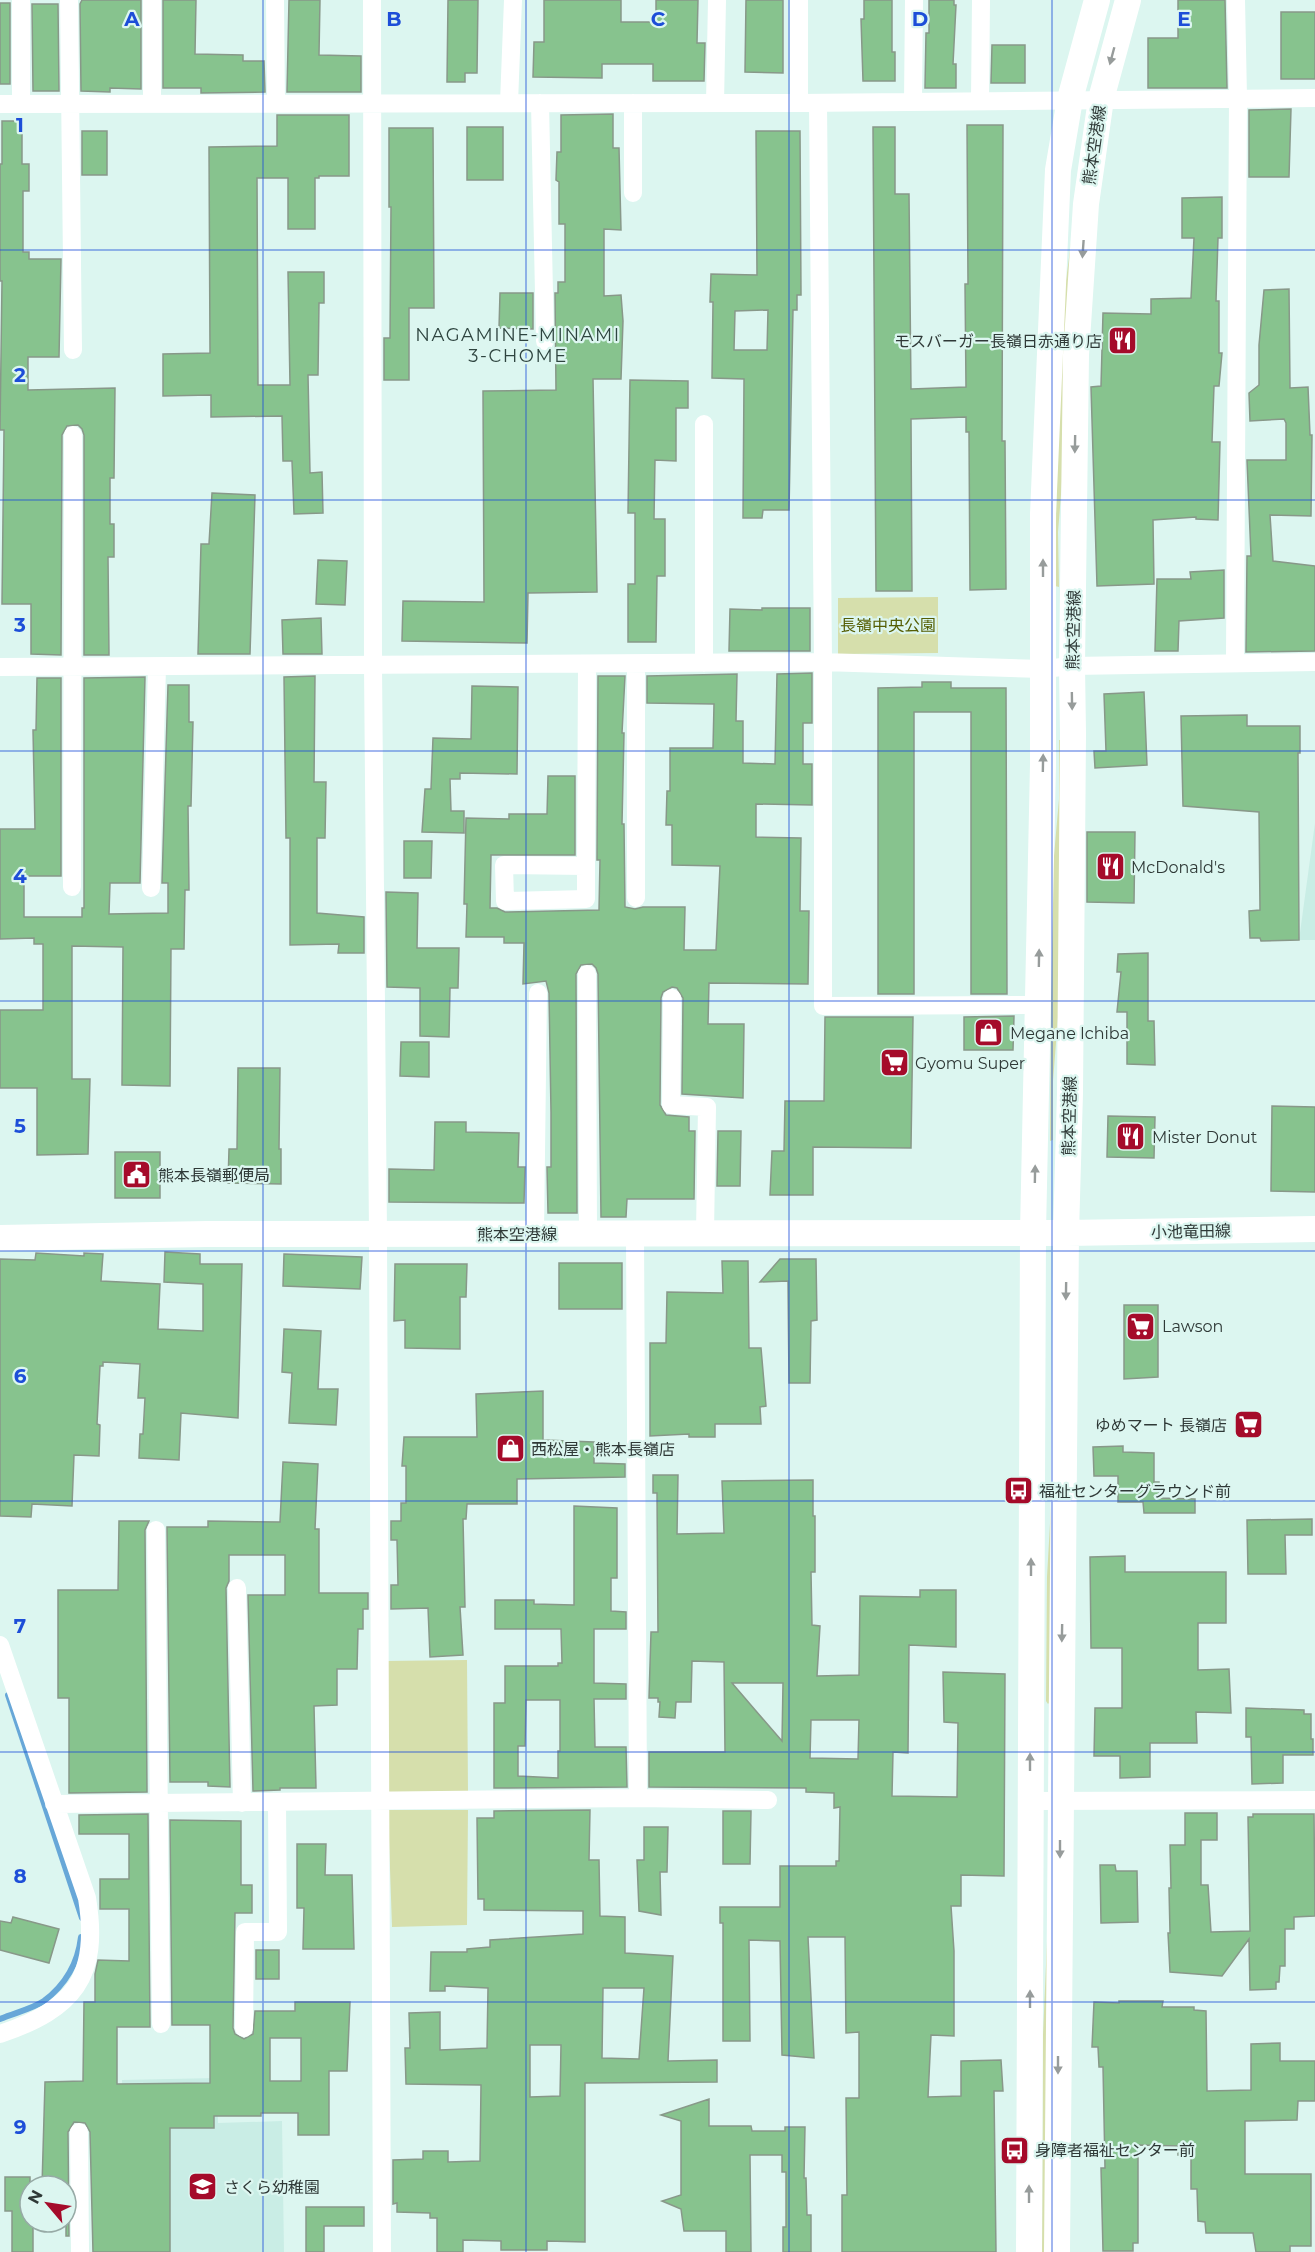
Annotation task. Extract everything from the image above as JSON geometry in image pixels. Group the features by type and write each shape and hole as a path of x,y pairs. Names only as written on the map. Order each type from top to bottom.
{"main road":[{"name":"熊本空港線","path":"1033,1232 1039,1005 1043,514 1052,284 1058,170 1070,99 1097,0"},
{"name":"熊本空港線","path":"0,1238 161,1234 1066,1233 1070,1093 1076,355 1086,204 1101,99 1128,0"},
{"name":"小池竜田線","path":"1066,1233 1315,1229"},
{"path":"1029,2252 1033,1232"},
{"path":"1057,2252 1066,1233"}],"street":[{"path":"21,0 21,104"},
{"path":"69,0 72,350"},
{"path":"152,0 152,104"},
{"path":"275,0 276,103"},
{"path":"372,0 373,666 382,2252"},
{"path":"509,103 513,0"},
{"path":"715,103 717,0"},
{"path":"799,0 799,103"},
{"path":"913,102 914,0"},
{"path":"980,100 981,0"},
{"path":"1235,662 1238,97 1236,0"},
{"path":"0,104 818,103 1315,98"},
{"path":"540,103 545,341"},
{"path":"633,103 633,193"},
{"path":"818,103 823,662 823,1006 1039,1005"},
{"path":"704,424 704,663"},
{"path":"72,887 73,435"},
{"path":"0,667 823,662 1043,669 1072,666 1315,662"},
{"path":"586,866 504,865 505,901 586,899 587,664"},
{"path":"636,664 636,898"},
{"path":"151,888 157,667"},
{"path":"587,974 588,1234"},
{"path":"536,1234 538,993"},
{"path":"672,998 670,1105 707,1107 705,1233"},
{"path":"635,1233 638,1798"},
{"path":"156,1530 161,2024"},
{"path":"237,1588 242,1803"},
{"path":"0,1645 87,1898 92,1927 89,1956 80,1980 65,2000 51,2012 0,2034"},
{"path":"54,1804 638,1798 768,1800"},
{"path":"1030,1801 1315,1800"},
{"path":"244,2028 245,1932 278,1932 277,1803"},
{"path":"79,2132 80,2252"}],"shaded area":[{"path":"1315,823 1315,940 1299,940"},
{"name":"さくら幼稚園","path":"217,2078 218,2123 282,2121 284,2252 125,2252 122,2080"}],"green space":[{"path":"1071,243 1066,433 1058,532 1059,587 1055,586 1059,332"},
{"name":"長嶺中央公園","path":"938,597 938,653 838,654 838,598"},
{"path":"1059,740 1062,740 1060,992 1053,1081 1053,1140 1050,1141 1052,878 1059,799"},
{"path":"1051,1506 1050,1702 1048,1704 1046,1701 1047,1577"},
{"path":"467,1660 468,1792 387,1793 386,1661"},
{"path":"388,1810 468,1810 467,1925 392,1927"},
{"path":"1049,1895 1046,2252 1042,2252 1043,2035"}],"building":[{"path":"82,0 141,0 141,89 110,88 110,92 81,91 80,4"},
{"path":"163,0 196,0 195,54 243,55 243,61 264,61 265,92 201,93 201,88 163,88"},
{"path":"289,0 320,0 319,55 361,56 361,92 287,92"},
{"path":"448,0 478,0 477,73 465,73 465,82 447,82"},
{"path":"544,0 621,0 621,22 656,22 656,0 698,0 697,43 705,43 704,81 653,81 653,64 602,64 602,78 533,77 534,42 544,42"},
{"path":"746,0 783,0 783,73 745,72"},
{"path":"864,0 892,0 892,52 895,52 895,81 863,81 861,19 864,19"},
{"path":"929,0 954,0 954,5 956,5 953,64 956,64 956,88 925,88"},
{"path":"1178,0 1225,0 1227,88 1148,88 1148,38 1178,38"},
{"path":"0,3 10,3 10,84 0,84"},
{"path":"32,4 58,4 59,91 33,91"},
{"path":"1281,12 1315,12 1315,79 1281,79"},
{"path":"992,45 1025,45 1025,83 991,83"},
{"path":"1291,109 1289,177 1249,177 1249,110"},
{"path":"613,114 613,148 619,148 621,230 604,229 604,296 621,295 623,321 621,379 593,379 597,592 528,593 527,643 402,641 403,601 484,602 483,391 556,390 555,293 558,293 558,282 565,282 565,224 559,224 559,182 556,180 557,152 561,152 561,115"},
{"path":"277,115 349,115 349,176 315,178 315,229 288,229 288,178 257,178 258,385 290,385 288,272 324,272 324,303 319,303 318,375 308,375 310,473 322,472 323,513 294,514 292,461 283,461 282,416 211,417 211,395 163,396 163,354 210,353 209,147 277,146"},
{"path":"2,121 22,121 22,164 29,164 29,191 23,191 23,252 29,252 29,259 61,259 59,357 28,357 28,390 115,388 114,478 110,478 110,524 114,524 114,557 108,557 109,655 84,655 84,435 78,425 67,426 62,435 61,655 31,654 31,604 2,604 4,430 0,430 2,281 0,281 0,164 2,164"},
{"path":"967,125 1003,125 1002,441 1005,441 1006,589 970,590 969,432 966,432 966,417 911,419 912,591 876,591 873,127 895,127 895,194 909,194 911,389 966,387"},
{"path":"467,127 503,127 503,180 467,180"},
{"path":"389,128 433,128 434,308 409,308 409,380 384,380 384,338 390,338"},
{"path":"82,131 107,131 107,175 82,175"},
{"path":"756,131 800,131 801,295 797,295 797,310 793,310 789,510 763,510 762,518 743,518 744,379 712,378 711,274 757,275","holes":["768,310 767,350 734,350 735,311"]},
{"path":"1222,197 1222,238 1218,238 1216,301 1219,301 1219,353 1222,353 1219,386 1214,386 1212,442 1220,442 1218,520 1196,519 1196,517 1153,520 1154,584 1097,586 1091,387 1101,386 1103,313 1151,314 1151,299 1191,298 1194,238 1182,238 1182,198"},
{"path":"1289,289 1290,388 1308,387 1310,435 1312,435 1311,516 1270,515 1273,561 1315,566 1315,651 1246,652 1247,556 1251,556 1247,460 1286,460 1286,423 1284,419 1250,421 1249,393 1259,385 1259,345 1264,290"},
{"path":"500,293 533,293 533,329 499,328"},
{"path":"630,380 688,381 688,408 676,408 676,461 655,460 654,519 665,519 665,576 657,576 656,642 628,642 628,584 635,584 635,513 628,513"},
{"path":"212,493 255,495 250,654 198,654 201,544 209,544"},
{"path":"318,560 347,561 345,605 316,604"},
{"path":"1224,570 1224,618 1179,621 1178,651 1155,651 1157,579 1191,579 1190,572"},
{"path":"762,608 810,608 810,651 729,651 730,609 762,610"},
{"path":"321,618 322,654 283,654 282,620"},
{"path":"812,673 812,723 803,723 803,764 812,764 812,805 756,804 756,837 801,838 800,911 809,911 808,984 709,983 708,1024 744,1024 743,1098 682,1094 683,998 677,988 672,987 663,992 661,998 660,1105 666,1115 689,1117 689,1131 695,1131 694,1199 627,1199 626,1217 601,1217 598,974 592,964 581,965 576,974 577,1213 548,1213 547,1167 551,1167 549,993 546,981 523,984 524,943 504,943 504,937 466,937 467,904 464,904 466,818 509,819 509,814 547,814 548,776 575,776 575,855 491,855 490,908 497,908 505,912 599,910 598,676 625,676 622,733 624,733 622,824 624,824 625,907 635,909 685,907 684,950 716,950 720,866 672,865 672,825 666,825 667,791 670,791 670,748 713,748 714,704 647,703 647,676 737,674 736,721 743,721 743,763 775,764 777,674"},
{"path":"315,676 314,782 326,782 325,838 317,838 317,913 364,917 364,953 338,953 339,944 290,945 290,838 286,838 284,677"},
{"path":"145,677 140,883 110,883 109,914 168,913 168,883 162,883 168,685 189,685 189,722 193,722 191,806 188,806 189,890 185,890 184,949 171,949 170,1086 122,1085 123,947 72,946 72,1079 90,1079 88,1154 37,1155 37,1088 0,1088 0,1010 43,1010 43,944 34,944 34,938 0,939 0,829 35,829 33,730 36,730 37,678 61,678 61,876 24,876 24,917 82,917 82,908 84,908 84,678"},
{"path":"922,682 951,682 951,688 1006,688 1007,994 971,994 971,712 914,712 914,994 878,994 878,688 922,687"},
{"path":"472,686 518,687 517,774 460,773 460,779 450,779 451,811 464,811 464,833 422,832 425,789 431,789 433,738 471,739"},
{"path":"1144,692 1147,765 1095,768 1094,751 1106,751 1104,694"},
{"path":"1247,715 1247,726 1300,726 1300,753 1298,753 1299,940 1261,941 1260,938 1250,938 1249,911 1260,910 1259,812 1183,806 1181,716"},
{"name":"McDonald's","path":"1087,832 1135,832 1134,903 1087,902"},
{"path":"404,841 432,841 431,878 404,878"},
{"path":"386,892 418,893 417,948 459,948 458,988 450,988 449,1037 420,1036 420,988 387,987"},
{"path":"1148,953 1148,1021 1154,1021 1155,1065 1127,1064 1127,1012 1117,1012 1121,972 1117,972 1118,954"},
{"name":"Megane Ichiba","path":"1014,1016 1013,1050 964,1050 964,1017"},
{"path":"825,1017 913,1017 911,1148 813,1147 813,1195 770,1195 772,1151 784,1151 785,1101 824,1101"},
{"path":"401,1042 429,1042 429,1077 400,1076"},
{"path":"238,1068 280,1068 281,1184 228,1183 229,1149 237,1149"},
{"path":"1272,1106 1315,1107 1315,1192 1271,1191"},
{"name":"Mister Donut","path":"1108,1116 1155,1117 1154,1158 1107,1157"},
{"path":"435,1122 466,1122 466,1132 519,1133 518,1167 525,1167 524,1203 389,1202 389,1169 434,1170"},
{"path":"718,1131 741,1131 740,1186 717,1186"},
{"name":"熊本長嶺郵便局","path":"115,1152 160,1152 160,1198 115,1198"},
{"path":"165,1252 200,1254 200,1264 242,1264 238,1418 181,1413 179,1460 139,1458 145,1398 138,1398 140,1364 103,1362 103,1366 100,1366 97,1424 100,1425 99,1456 74,1455 72,1506 32,1504 31,1517 0,1516 0,1259 35,1260 36,1253 84,1256 84,1253 103,1254 101,1281 160,1284 158,1329 203,1331 203,1284 164,1282"},
{"path":"284,1254 362,1257 360,1289 283,1286"},
{"path":"780,1259 816,1259 817,1320 811,1321 810,1383 789,1383 788,1281 760,1282"},
{"path":"722,1261 748,1261 749,1348 761,1348 766,1406 760,1407 761,1424 715,1424 715,1437 689,1437 689,1434 650,1436 650,1343 666,1343 667,1292 723,1293"},
{"path":"559,1263 622,1263 622,1309 559,1309"},
{"path":"395,1264 467,1264 466,1297 460,1297 460,1349 405,1348 405,1320 394,1321"},
{"name":"Lawson","path":"1124,1305 1158,1305 1158,1377 1124,1379"},
{"path":"284,1329 321,1331 318,1389 338,1389 336,1425 289,1423 292,1373 282,1372"},
{"path":"543,1391 543,1440 594,1442 594,1463 625,1464 625,1477 517,1479 517,1504 467,1504 466,1519 463,1519 465,1607 460,1607 463,1655 430,1657 428,1608 391,1609 391,1585 398,1585 397,1540 391,1540 391,1521 401,1521 401,1503 406,1503 406,1466 402,1466 404,1437 477,1437 476,1394"},
{"path":"1123,1446 1123,1452 1154,1453 1154,1482 1159,1482 1159,1498 1195,1499 1195,1513 1144,1513 1143,1502 1118,1502 1118,1476 1094,1476 1093,1447"},
{"path":"283,1462 318,1464 315,1529 319,1529 319,1593 368,1593 368,1609 363,1609 363,1629 358,1629 357,1669 337,1669 337,1705 314,1706 316,1788 253,1791 248,1595 285,1595 285,1555 229,1555 229,1581 226,1588 230,1787 208,1786 208,1782 170,1782 167,1527 208,1527 208,1521 280,1522"},
{"path":"653,1475 678,1475 677,1534 724,1533 722,1481 813,1480 815,1572 811,1572 812,1625 820,1626 817,1676 859,1675 860,1596 920,1597 920,1590 956,1590 956,1647 909,1645 908,1753 893,1752 892,1796 957,1797 958,1723 944,1722 943,1672 1005,1674 1004,1876 961,1875 961,1906 951,1906 954,1951 954,2036 931,2035 928,2097 961,2096 961,2061 1001,2060 1003,2091 994,2091 996,2252 842,2252 842,2195 847,2195 846,2098 859,2098 859,2032 846,2033 845,1937 808,1937 814,2058 782,2055 780,1941 749,1940 750,2041 723,2041 723,1923 720,1923 720,1907 780,1907 780,1866 836,1866 836,1861 839,1861 840,1807 834,1808 834,1793 806,1792 806,1788 649,1787 649,1752 725,1752 724,1662 692,1661 691,1702 676,1702 675,1718 659,1717 658,1698 649,1698 651,1632 658,1632 657,1493 653,1493","holes":["732,1683 783,1683 782,1741 756,1711","811,1720 859,1720 858,1759 810,1758"]},
{"path":"574,1506 617,1508 617,1578 611,1578 611,1611 626,1612 626,1629 594,1629 594,1683 626,1684 626,1699 594,1699 595,1747 626,1747 627,1787 494,1788 494,1703 505,1703 505,1666 558,1666 558,1663 562,1663 561,1629 495,1629 495,1600 534,1600 534,1604 574,1605","holes":["526,1700 560,1700 558,1778 518,1776 518,1746 525,1746"]},
{"path":"1312,1519 1312,1535 1285,1535 1286,1574 1248,1574 1247,1520"},
{"path":"119,1521 149,1521 145,1530 147,1792 69,1793 69,1698 58,1698 58,1590 118,1590"},
{"path":"1125,1556 1125,1572 1226,1572 1226,1623 1198,1623 1198,1670 1229,1669 1231,1713 1196,1712 1197,1743 1150,1743 1150,1777 1120,1778 1120,1756 1094,1756 1095,1708 1122,1708 1122,1648 1091,1648 1090,1557"},
{"path":"1246,1708 1304,1710 1304,1714 1311,1714 1313,1755 1283,1755 1283,1783 1252,1784 1251,1737 1246,1737"},
{"path":"590,1810 589,1860 599,1860 600,1916 625,1917 625,1953 673,1956 668,2061 717,2060 717,2082 585,2083 585,2242 547,2241 547,2250 501,2250 501,2241 463,2240 463,2252 437,2252 437,2218 430,2218 430,2213 397,2212 397,2203 393,2204 393,2160 423,2159 423,2151 448,2151 448,2162 480,2161 481,2085 406,2084 405,2048 410,2048 409,2013 440,2012 440,2050 487,2048 488,1988 445,1986 445,1991 430,1991 431,1952 467,1952 467,1949 490,1947 490,1940 583,1934 583,1911 484,1910 484,1899 478,1899 477,1818 494,1818 494,1811","holes":["603,1988 644,1988 639,2059 602,2058","530,2045 561,2045 560,2096 530,2097"]},
{"path":"723,1811 751,1811 750,1864 723,1864"},
{"path":"1185,1813 1217,1813 1217,1840 1201,1840 1201,1885 1208,1885 1211,1932 1250,1931 1248,1817 1253,1817 1253,1814 1314,1814 1315,1916 1294,1917 1294,1929 1285,1929 1285,1966 1280,1966 1276,1989 1250,1990 1249,1939 1222,1976 1170,1972 1168,1933 1170,1933 1170,1845 1185,1845"},
{"path":"148,1814 150,2027 117,2027 117,2084 210,2083 210,2025 172,2025 170,1820 241,1821 241,1885 252,1885 252,1913 235,1913 233,2028 235,2034 244,2039 253,2034 255,2011 295,2011 295,2002 350,2002 347,2071 329,2071 329,2135 298,2135 298,2113 214,2116 214,2128 170,2128 170,2252 93,2252 90,2132 85,2123 74,2122 68,2132 68,2174 42,2174 45,2082 83,2081 84,2002 95,2002 95,1974 98,1960 129,1961 129,1909 100,1909 100,1879 129,1879 129,1834 79,1834 79,1815","holes":["270,2038 301,2038 301,2081 270,2081"]},
{"path":"644,1827 668,1827 667,1872 660,1872 661,1915 639,1911 637,1860 644,1860"},
{"path":"297,1844 326,1844 325,1875 352,1875 354,1949 303,1949 304,1908 297,1908"},
{"path":"1100,1865 1115,1865 1116,1871 1137,1871 1138,1922 1101,1923"},
{"path":"13,1917 59,1929 49,1963 0,1950 0,1921 11,1923"},
{"path":"256,1950 279,1950 279,1979 256,1979"},
{"path":"1119,2001 1163,2001 1162,2007 1194,2007 1194,2010 1206,2011 1207,2091 1251,2090 1251,2044 1280,2043 1280,2061 1315,2061 1315,2101 1298,2101 1297,2120 1245,2121 1245,2174 1311,2174 1311,2246 1290,2246 1290,2252 1256,2252 1253,2233 1206,2233 1205,2222 1198,2221 1197,2189 1191,2189 1191,2155 1178,2155 1178,2146 1138,2145 1138,2243 1133,2243 1133,2251 1103,2251 1101,2168 1105,2168 1103,2067 1099,2067 1098,2047 1092,2047 1094,2002 1119,2003"},
{"path":"709,2099 709,2126 751,2126 752,2131 785,2131 785,2127 805,2127 804,2178 806,2178 807,2215 811,2215 811,2252 783,2252 783,2227 786,2227 786,2172 782,2172 782,2155 750,2155 751,2252 726,2252 726,2231 684,2231 681,2209 662,2201 681,2195 681,2121 661,2115"},
{"path":"5,2177 18,2177 18,2234 33,2234 33,2252 12,2252 12,2211 5,2211"},
{"path":"306,2207 364,2207 364,2226 324,2226 324,2252 306,2252"}],"waterway":[{"path":"8,1695 82,1918"},
{"path":"0,2019 44,2001 58,1988 74,1964 81,1937"}],"place":[{"name":"モスバーガー長嶺日赤通り店","path":"1123,341"},
{"name":"McDonald's","path":"1110,867"},
{"name":"Megane Ichiba","path":"989,1033"},
{"name":"Gyomu Super","path":"894,1063"},
{"name":"Mister Donut","path":"1131,1137"},
{"name":"熊本長嶺郵便局","path":"137,1175"},
{"name":"Lawson","path":"1141,1326"},
{"name":"ゆめマート 長嶺店","path":"1248,1425"},
{"name":"西松屋・熊本長嶺店","path":"510,1449"},
{"name":"福祉センターグラウンド前","path":"1018,1491"},
{"name":"身障者福祉センター前","path":"1014,2150"},
{"name":"さくら幼稚園","path":"203,2187"}],"district":[{"name":"NAGAMINE-MINAMI 3-CHOME","path":"518,345"}]}
